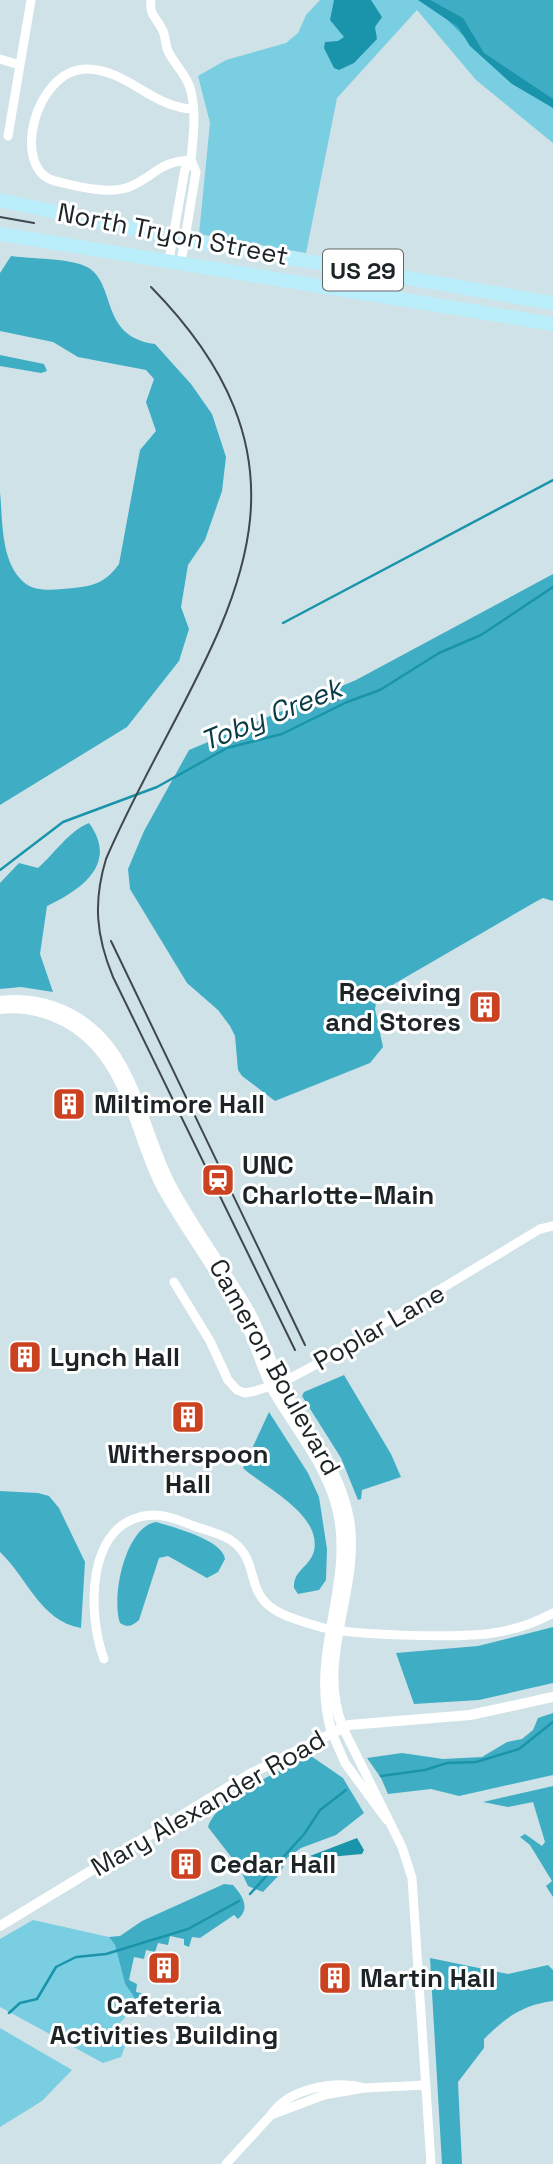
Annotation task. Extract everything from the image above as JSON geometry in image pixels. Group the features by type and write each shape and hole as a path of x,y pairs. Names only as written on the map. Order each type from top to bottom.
{"main road":[{"name":"North Tryon Street","path":"0,200 179,239 553,303"},
{"name":"North Tryon Street","path":"0,234 553,324"}],"street":[{"path":"8,136 31,0"},
{"path":"151,0 151,15 163,30 169,54 189,84 193,109 191,160 196,172 175,261"},
{"path":"3,63 20,65"},
{"path":"191,160 167,162 133,185 113,191 47,178 36,169 32,150 38,104 43,94 58,80 78,70 113,75 159,102 193,109"},
{"name":"Cameron Boulevard","path":"0,1001 23,1000 47,1004 72,1014 97,1033 121,1065 160,1173"},
{"name":"Cameron Boulevard","path":"0,1009 27,1009 59,1018 94,1044 113,1071 160,1173 244,1321 275,1384 320,1464 337,1508 342,1558 334,1629 324,1680 351,1772 389,1822 407,1858 414,1894 431,2164"},
{"name":"Poplar Lane","path":"174,1282 206,1333 233,1387 245,1393 275,1384 407,1312 540,1229 553,1226"},
{"path":"104,1659 95,1631 92,1609 97,1568 115,1533 134,1520 147,1516 171,1518 229,1539 248,1558 259,1593 270,1606 334,1629 485,1634 522,1626 553,1613"},
{"name":"Mary Alexander Road","path":"0,1926 250,1774 338,1730 361,1722 483,1713 553,1697"},
{"path":"226,2164 282,2102 308,2091 351,2084 365,2088 426,2085"}],"shaded area":[{"path":"320,0 526,0 553,26 553,143 476,80 417,10 337,98 306,253 199,234 210,123 198,76 226,60 286,43 298,33 306,15"},
{"path":"334,0 371,0 382,17 375,27 377,39 354,63 339,70 334,68 324,48 325,42 338,41 344,37 330,20"},
{"path":"418,0 430,0 463,18 484,53 553,99 553,108 512,84 470,46 458,27"},
{"path":"429,0 553,0 553,106 487,57"},
{"path":"11,256 80,264 96,275 117,321 125,331 137,339 155,344 191,384 212,414 226,457 222,491 205,540 188,565 181,607 189,629 179,661 127,727 0,805 0,492 7,554 11,565 26,584 49,590 94,584 110,575 119,564 140,450 156,431 146,402 154,379 146,370 78,357 53,342 0,331 0,273"},
{"path":"0,355 44,364 47,371 41,373 0,366"},
{"path":"553,574 553,901 543,898 537,901 394,984 377,998 375,1009 383,1047 370,1063 275,1101 242,1076 238,1070 235,1036 230,1026 218,1010 187,983 130,889 128,869 144,831 189,750 356,680"},
{"path":"89,823 100,851 98,863 83,884 47,906 40,954 53,992 21,987 0,989 0,883 19,863 38,868 68,837"},
{"path":"344,1375 391,1454 401,1477 362,1490 361,1499 358,1500 341,1458 302,1396 304,1392"},
{"path":"269,1412 308,1473 319,1497 327,1549 326,1580 319,1590 298,1594 294,1588 296,1577 314,1551 314,1538 309,1525 301,1513 243,1468"},
{"path":"0,1491 49,1496 59,1508 85,1562 81,1628 67,1624 44,1607 0,1552"},
{"path":"156,1522 207,1540 222,1552 225,1559 218,1572 207,1578 168,1556 159,1558 139,1620 128,1626 120,1623 118,1611 117,1597 123,1565 136,1536 145,1527"},
{"path":"553,1627 553,1683 479,1700 414,1704 396,1653 478,1646"},
{"path":"553,1713 553,1775 459,1796 431,1789 388,1794 367,1758 402,1753 443,1759 482,1757 507,1742 522,1739 533,1730 538,1718"},
{"path":"311,1756 343,1778 364,1813 336,1835 301,1848 287,1858 280,1874 263,1892 248,1886 239,1867 208,1827 214,1816 237,1795"},
{"path":"553,1786 553,1897 546,1886 552,1881 530,1845 520,1837 525,1834 542,1846 545,1842 533,1802 508,1807 483,1802"},
{"path":"357,1838 364,1850 362,1854 318,1858 310,1856"},
{"path":"224,1884 233,1885 242,1897 245,1906 242,1915 238,1919 234,1915 200,1938 192,1937 189,1947 184,1945 184,1939 170,1936 168,1945 158,1943 155,1952 146,1950 144,1959 134,1957 129,1980 137,1984 136,1992 145,1994 139,2004 125,1984 115,1945 109,1937 120,1936 142,1921"},
{"path":"33,1920 109,1937 115,1945 125,1984 138,2002 120,2023 130,2033 121,2057 103,2063 0,2007 0,1939"},
{"path":"430,1958 508,1974 548,1965 553,1970 553,2001 523,2009 499,2025 484,2039 484,2048 458,2082 462,2164 442,2164"},
{"path":"0,2028 72,2070 42,2101 0,2127"}],"waterway":[{"path":"283,623 553,480"},
{"name":"Toby Creek","path":"0,870 63,822 157,787 227,748 282,734 347,702 380,690 439,653 481,635 553,587"},
{"path":"381,1776 425,1770 447,1763 476,1762 519,1749 553,1722"},
{"path":"250,1894 305,1833 320,1810 346,1790"},
{"path":"9,2013 20,2003 37,1999 56,1967 76,1957 106,1954 188,1929 239,1901"}],"tram line":[{"path":"0,217 34,223"},
{"path":"151,287 212,363 244,436 251,505 240,573 214,642 106,859 99,890 98,919 103,947 113,977 295,1350"},
{"path":"111,941 305,1345"}],"place":[{"name":"Receiving and Stores","path":"485,1007"},
{"name":"Miltimore Hall","path":"69,1104"},
{"name":"UNC Charlotte–Main","path":"218,1180"},
{"name":"Lynch Hall","path":"25,1357"},
{"name":"Witherspoon Hall","path":"188,1417"},
{"name":"Cedar Hall","path":"186,1864"},
{"name":"Cafeteria Activities Building","path":"164,1968"},
{"name":"Martin Hall","path":"335,1978"}]}
